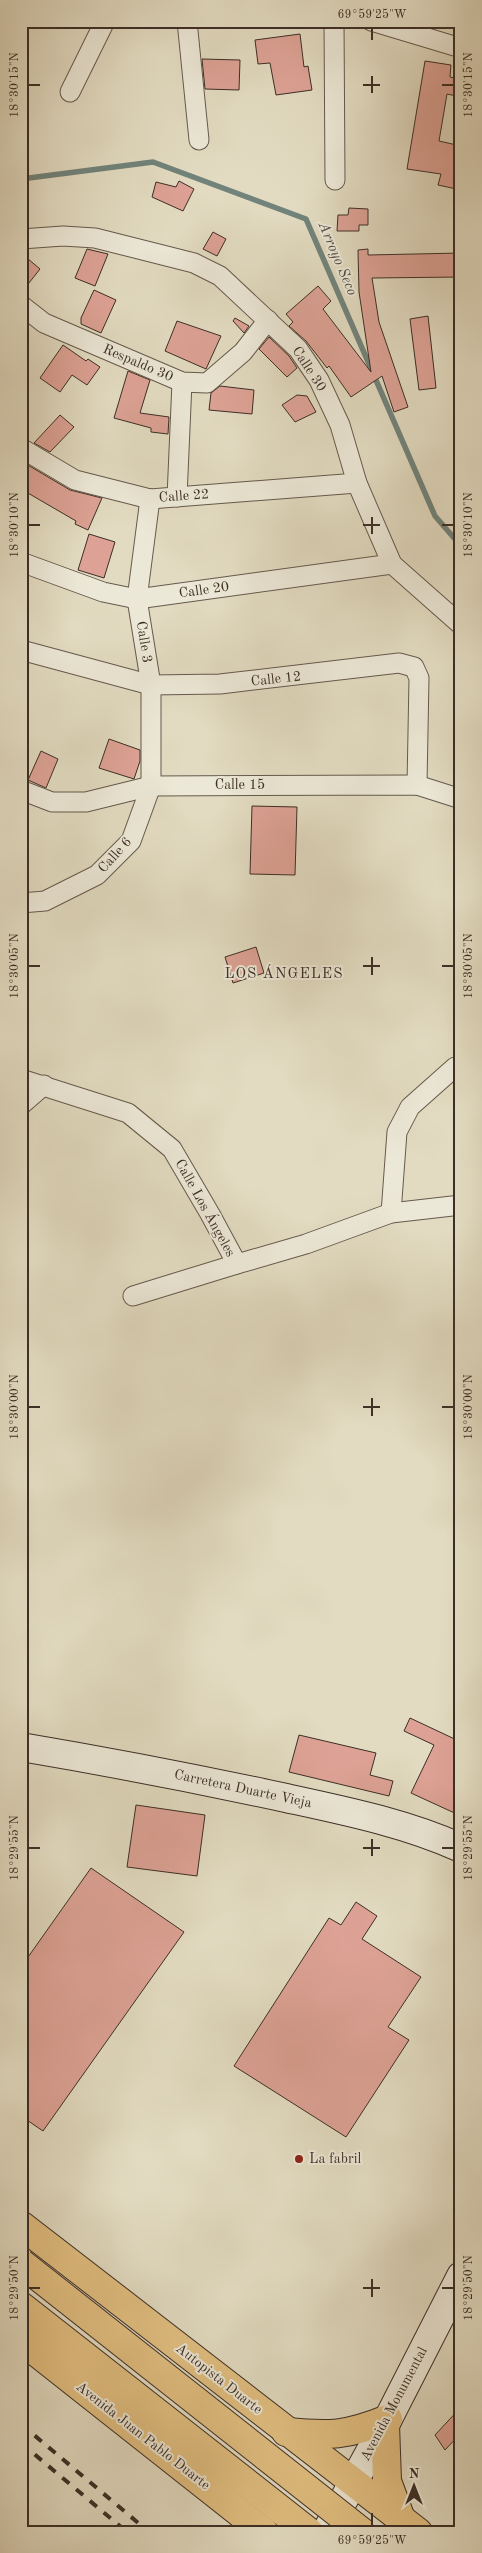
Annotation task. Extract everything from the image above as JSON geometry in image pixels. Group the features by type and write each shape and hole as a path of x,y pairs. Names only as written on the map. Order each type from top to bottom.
{"main road":[{"name":"Carretera Duarte Vieja","path":"21,1747 187,1776 370,1817 406,1826 461,1848"},
{"name":"Autopista Duarte","path":"21,2225 286,2432 409,2525"},
{"path":"21,2263 362,2532"},
{"name":"Avenida Monumental","path":"326,2532 386,2422 461,2276"},
{"path":"21,2306 309,2532"},
{"name":"Avenida Juan Pablo Duarte","path":"21,2340 264,2532"},
{"path":"286,2432 324,2435 356,2432 386,2422 387,2481 409,2525"}],"street":[{"path":"70,92 105,21"},
{"path":"187,21 199,140"},
{"path":"334,21 335,180"},
{"path":"371,21 461,48"},
{"name":"Calle 30","path":"21,239 63,236 95,238 194,263 220,276 298,349 318,380 340,425 357,483 392,564 461,625"},
{"name":"Respaldo 30","path":"21,305 44,323 182,382 206,383 243,352 268,320"},
{"path":"178,497 182,382"},
{"name":"Calle 22","path":"21,448 75,480 150,498 357,483"},
{"name":"Calle 3","path":"150,498 138,599 150,685 150,786"},
{"name":"Calle 20","path":"21,562 103,592 138,599 392,564"},
{"name":"Calle 12","path":"21,650 150,685 220,684 399,663 414,667 419,678 417,785"},
{"name":"Calle 15","path":"21,790 52,802 86,802 150,786 417,785 461,799"},
{"name":"Calle 6","path":"21,903 45,901 97,875 131,841 150,786"},
{"path":"391,1213 397,1132 410,1107 455,1067 461,1066"},
{"name":"Calle Los Ángeles","path":"21,1079 128,1113 172,1149 210,1214 236,1264 306,1244 391,1213 461,1205"},
{"path":"21,1106 44,1085"},
{"path":"133,1296 236,1264"}],"building":[{"path":"300,34 304,67 308,66 312,90 276,95 270,63 258,64 255,40"},
{"path":"202,59 240,60 239,90 205,89"},
{"path":"425,61 451,65 450,77 461,79 461,97 447,94 439,141 461,146 461,190 438,185 441,174 407,169"},
{"path":"179,181 194,189 183,211 152,197 156,182 176,187"},
{"path":"349,208 368,209 368,225 359,225 359,231 337,231 338,215 348,215"},
{"path":"213,232 226,239 217,256 203,249"},
{"path":"87,249 108,254 95,286 75,278"},
{"path":"368,249 368,255 461,253 461,277 372,278 379,322 408,407 394,412 382,376 351,397 329,366 327,368 306,341 289,326 293,322 286,314 318,286 331,301 323,309 371,372 359,292 358,250"},
{"path":"21,253 40,269 21,293"},
{"path":"94,290 116,300 101,333 81,324 81,318"},
{"path":"428,316 436,388 419,390 410,319"},
{"path":"235,318 249,326 244,333 233,321"},
{"path":"177,321 221,336 206,369 165,351"},
{"path":"269,337 289,356 297,368 287,377 259,349"},
{"path":"63,345 86,361 88,359 100,367 87,385 72,375 60,392 40,378"},
{"path":"128,371 150,380 140,413 169,417 168,434 151,432 151,428 114,418"},
{"path":"220,386 254,390 252,414 209,410 211,393"},
{"path":"297,395 307,396 316,412 295,422 282,405"},
{"path":"60,415 74,427 50,452 34,443"},
{"path":"21,461 70,490 102,498 88,530 75,524 76,521 21,489"},
{"path":"89,534 115,542 104,578 78,570"},
{"path":"109,739 140,750 140,761 134,779 99,768"},
{"path":"41,751 58,759 46,788 28,780"},
{"path":"252,806 297,807 295,875 250,874"},
{"path":"256,947 264,973 233,983 225,957"},
{"path":"410,1718 461,1742 461,1816 411,1793 434,1745 404,1731"},
{"path":"299,1735 376,1753 370,1775 393,1781 389,1796 289,1772"},
{"path":"136,1805 205,1815 197,1876 127,1867"},
{"path":"91,1868 184,1932 43,2131 21,2116 21,1967"},
{"path":"356,1902 377,1916 362,1939 421,1977 388,2027 409,2040 346,2137 234,2066 329,1918 341,1925"},
{"path":"461,2407 461,2433 445,2450 435,2435"}],"waterway":[{"name":"Arroyo Seco","path":"21,179 153,162 306,219 435,516 461,546"}],"railway":[{"path":"21,2424 149,2532"},
{"path":"21,2443 127,2532"}],"place":[{"name":"La fabril","path":"299,2159"}],"district":[{"name":"LOS ÁNGELES","path":"284,974"}]}
